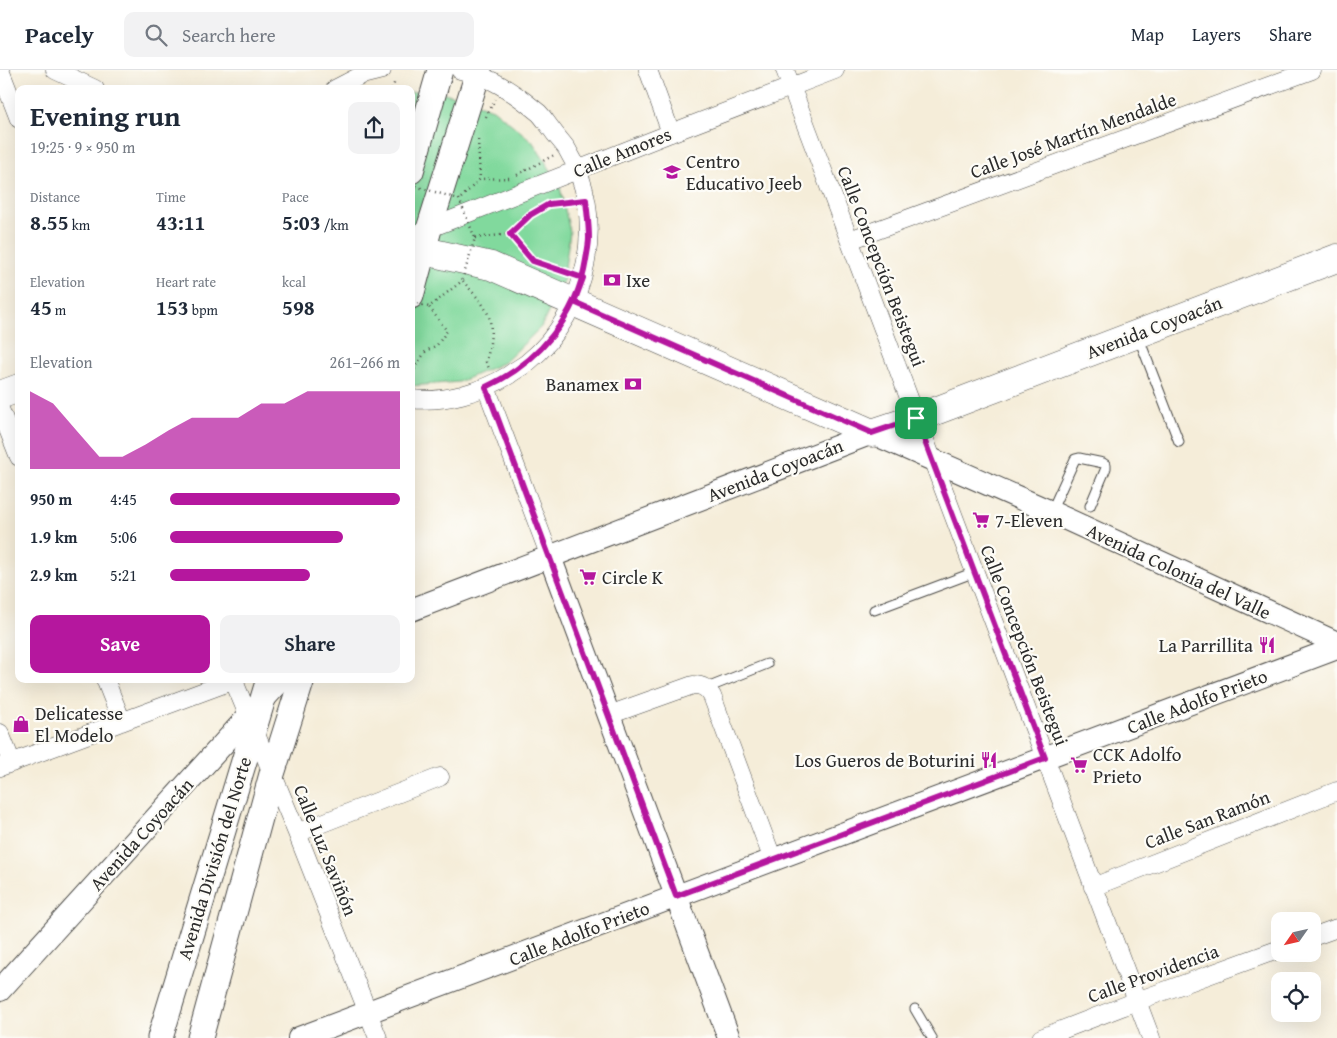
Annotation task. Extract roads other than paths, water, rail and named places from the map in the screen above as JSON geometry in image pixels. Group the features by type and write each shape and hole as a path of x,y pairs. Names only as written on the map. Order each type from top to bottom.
{"main road":[{"path":"415,157 440,70"},
{"path":"420,302 419,241 472,71"},
{"name":"Avenida Colonia del Valle","path":"419,241 491,266 579,290 872,433"},
{"name":"Avenida Coyoacán","path":"872,433 1337,258"},
{"path":"0,395 15,389"},
{"name":"Avenida División del Norte","path":"200,1038 272,774 301,683"},
{"name":"Avenida División del Norte","path":"160,1038 258,705"}],"street":[{"path":"0,70 15,109"},
{"path":"55,70 87,85"},
{"path":"343,85 362,75 382,70"},
{"path":"648,70 671,133"},
{"name":"Calle Concepción Beistegui","path":"785,70 1150,1038"},
{"name":"Calle Amores","path":"419,241 577,170 835,70"},
{"name":"Calle José Martín Mendalde","path":"850,240 1312,70"},
{"path":"415,399 453,397 491,385 528,362 554,335 579,290 589,239 586,200 577,170 566,149 539,113 503,86 472,71"},
{"path":"491,385 550,557 729,1038"},
{"path":"0,409 15,447"},
{"name":"Avenida Colonia del Valle","path":"872,433 1051,512 1337,643"},
{"name":"Avenida Coyoacán","path":"415,608 872,433"},
{"name":"Calle Adolfo Prieto","path":"299,1038 1337,648"},
{"path":"107,683 122,722"},
{"path":"0,733 6,765 224,683"},
{"name":"Calle Luz Saviñón","path":"238,683 258,705 272,774 378,1038"},
{"path":"249,683 258,705"},
{"name":"Avenida Coyoacán","path":"0,990 278,683"},
{"path":"609,715 693,685 707,688 773,860"},
{"path":"297,833 440,777"},
{"name":"Calle San Ramón","path":"1093,886 1337,791"},
{"path":"1321,934 1337,928"},
{"name":"Calle Providencia","path":"1041,1038 1271,952"}],"lane":[{"path":"1137,334 1179,442"},
{"path":"1051,512 1075,459 1079,458 1106,465 1090,506"},
{"path":"874,610 975,572"},
{"path":"707,688 767,664"},
{"path":"915,1009 932,1038"}],"place":[{"name":"Centro Educativo Jeeb","path":"672,172"},
{"name":"Ixe","path":"612,280"},
{"name":"Banamex","path":"633,384"},
{"name":"7-Eleven","path":"981,520"},
{"name":"Circle K","path":"588,577"},
{"name":"La Parrillita","path":"1267,645"},
{"name":"Delicatesse El Modelo","path":"21,724"},
{"name":"Los Gueros de Boturini","path":"989,760"},
{"name":"CCK Adolfo Prieto","path":"1079,765"}]}
